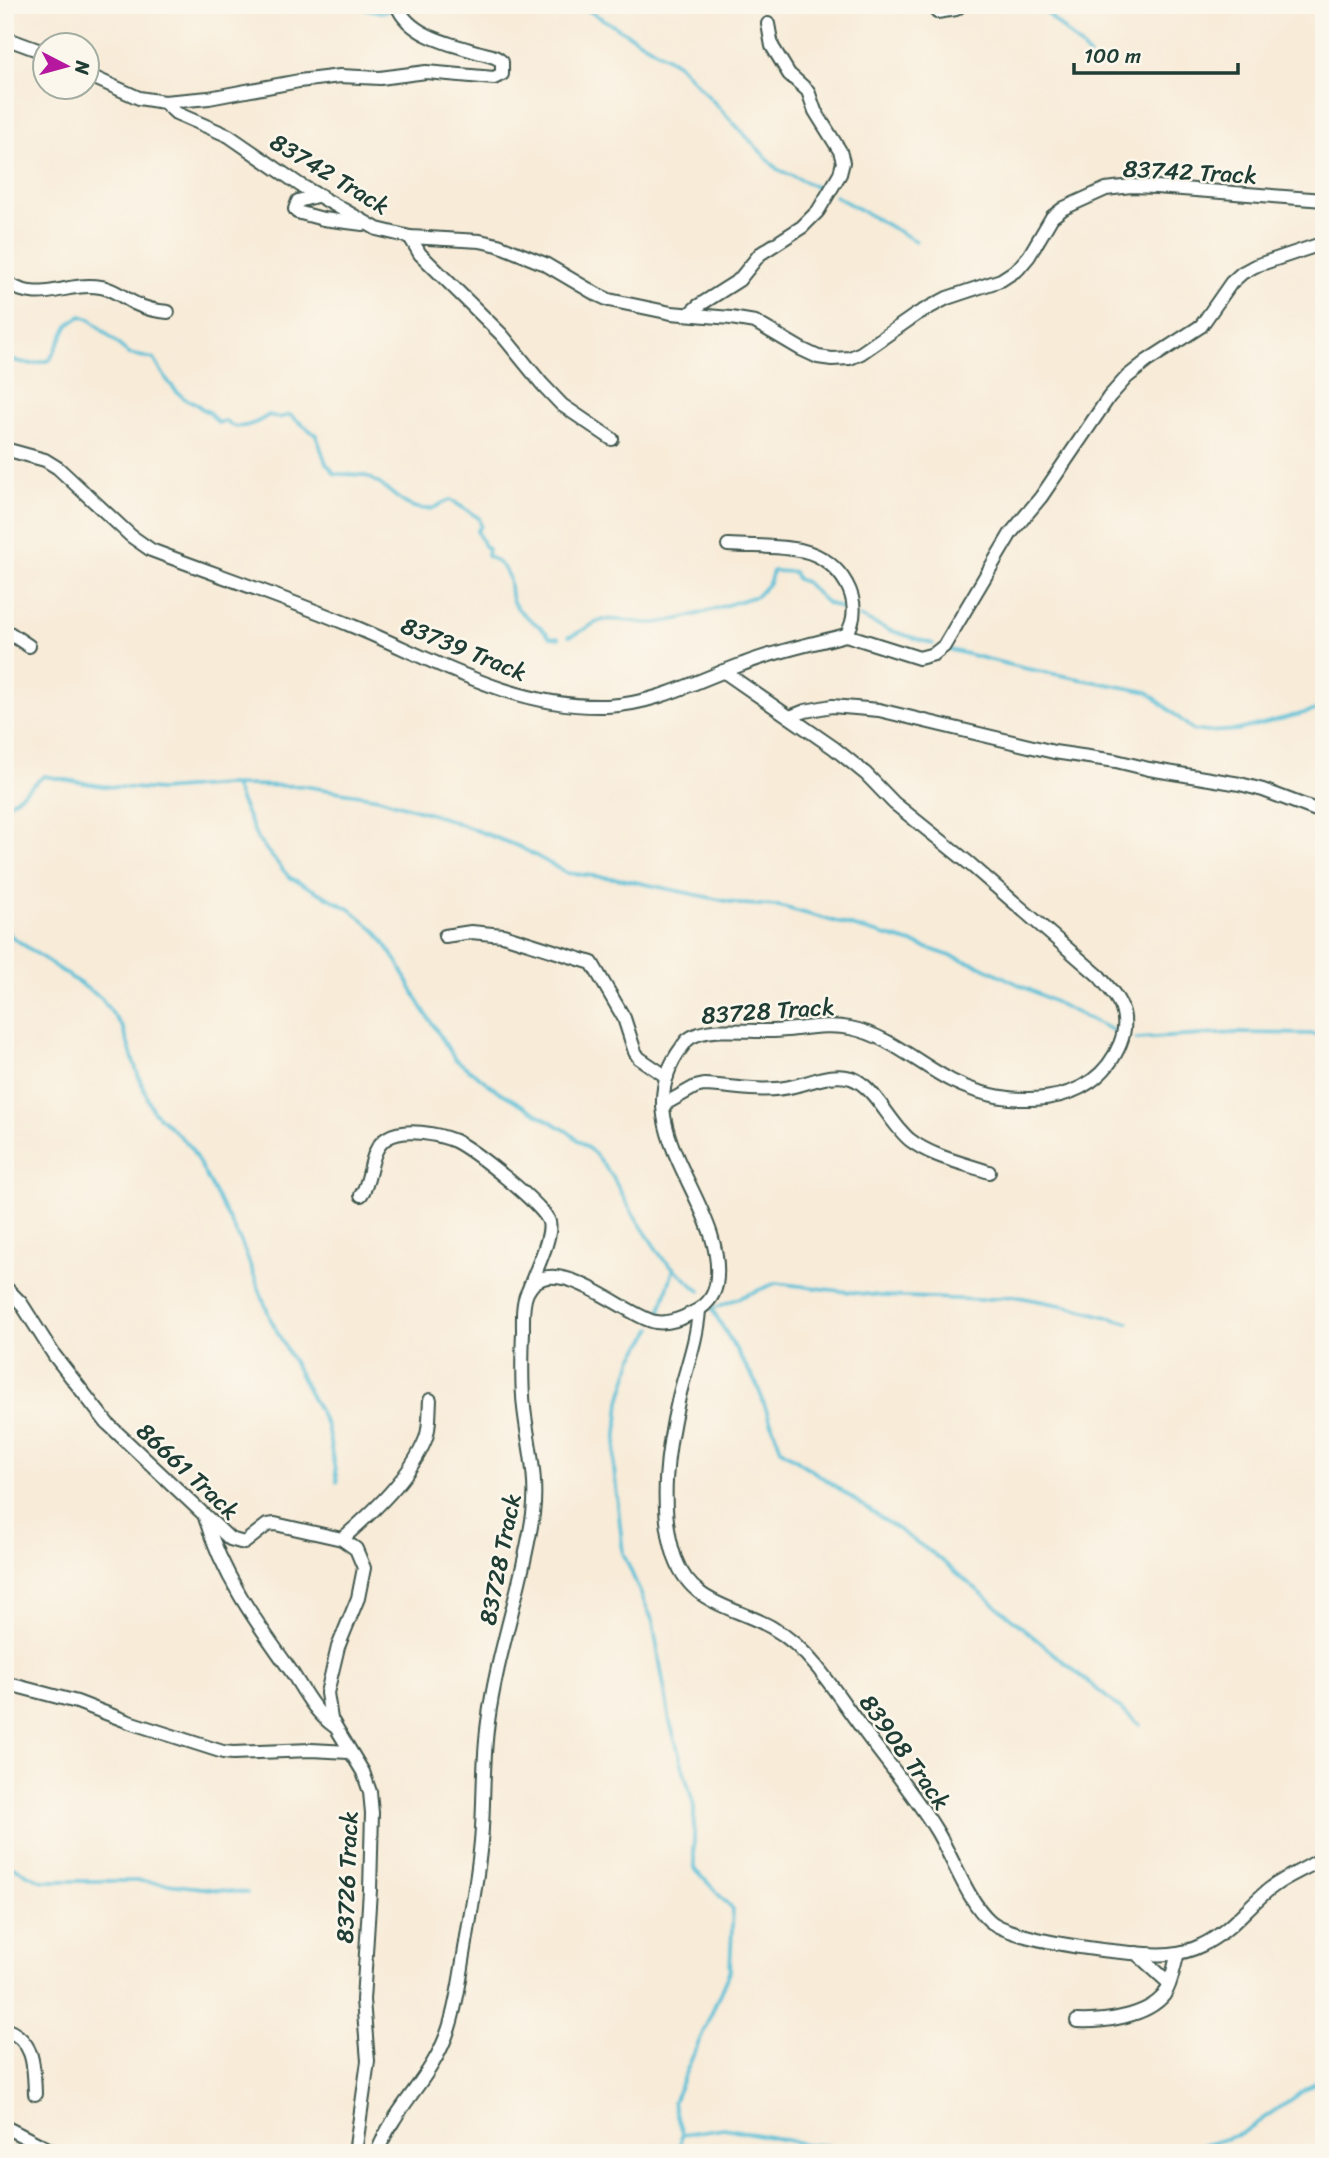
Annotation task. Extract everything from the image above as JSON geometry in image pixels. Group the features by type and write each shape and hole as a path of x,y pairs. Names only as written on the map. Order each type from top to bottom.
{"street":[{"path":"164,102 209,98 299,80 340,76 380,78 426,72 494,78 502,74 502,62 499,58 471,51 416,29 403,20 397,5"},
{"path":"937,12 956,9 961,5"},
{"path":"690,314 739,280 760,254 802,227 818,211 840,174 843,162 840,151 815,111 807,91 789,74 772,46 768,24"},
{"path":"5,38 32,49"},
{"name":"83742 Track","path":"102,81 139,98 164,102 176,113 229,136 300,185 367,225 410,237 480,241 498,245 545,264 609,300 671,313 731,318 755,323 818,357 850,358 947,298 1001,279 1018,269 1029,256 1052,217 1084,197 1106,189 1156,187 1324,200"},
{"path":"320,195 298,201 295,209 297,212 323,219 367,225"},
{"path":"410,237 420,254 502,335 562,405 612,439"},
{"path":"728,545 807,552 832,567 851,591 855,602 851,627 846,635 919,658 934,654 944,646 1011,533 1041,498 1109,397 1147,361 1201,326 1231,283 1242,273 1255,266 1324,243"},
{"path":"5,282 20,291 34,294 62,289 104,288 143,307 167,312"},
{"name":"83739 Track","path":"5,449 45,460 58,468 131,536 151,550 324,615 506,692 560,703 607,706 638,702 668,694 765,657 846,635"},
{"path":"5,630 29,646"},
{"name":"83728 Track","path":"699,1310 714,1292 717,1281 714,1256 707,1224 670,1140 663,1105 667,1077 683,1045 697,1034 835,1026 872,1035 931,1070 974,1091 992,1096 1039,1099 1071,1094 1085,1087 1109,1064 1123,1036 1125,1022 1124,1008 1099,976 970,864 894,803 866,774 723,671"},
{"path":"790,717 824,708 865,707 1054,752 1240,784 1322,811"},
{"path":"445,936 471,932 503,935 593,963 619,1008 635,1052 639,1058 667,1077"},
{"path":"663,1105 695,1087 704,1085 762,1091 796,1086 833,1076 849,1077 870,1093 908,1138 926,1150 989,1172"},
{"name":"83728 Track","path":"361,1195 367,1185 378,1146 389,1136 414,1133 446,1138 460,1143 513,1183 546,1215 550,1225 524,1308 521,1375 535,1484 534,1508 488,1717 480,1859 456,2002 449,2029 435,2062 391,2122 377,2153"},
{"path":"529,1289 544,1279 571,1280 596,1290 654,1322 680,1320 699,1310"},
{"name":"86661 Track","path":"5,1287 21,1303 54,1355 107,1423 230,1539 237,1543 248,1541 267,1525 275,1524 342,1539"},
{"name":"83908 Track","path":"699,1310 695,1340 673,1429 666,1496 668,1527 675,1558 687,1581 707,1599 786,1636 816,1667 936,1830 978,1908 988,1920 999,1928 1024,1937 1136,1953 1178,1952 1201,1946 1216,1937 1275,1885 1320,1865"},
{"path":"349,1752 327,1707 330,1674 346,1623 358,1598 364,1568 356,1549 342,1539 372,1510 411,1465 427,1436 430,1400"},
{"path":"205,1517 220,1562 242,1600 310,1702 336,1727"},
{"path":"5,1683 77,1702 223,1752 349,1752"},
{"name":"83726 Track","path":"349,1752 363,1772 370,1792 372,1813 363,2000 368,2061 355,2153"},
{"path":"1077,2021 1106,2021 1144,2008 1163,1997 1178,1952"},
{"path":"1136,1953 1169,1983"},
{"path":"5,2029 17,2035 31,2051 35,2094"},
{"path":"5,2127 57,2153"}],"waterway":[{"path":"349,5 381,12 394,9"},
{"path":"579,5 678,64 777,169 825,191"},
{"path":"1036,5 1090,56"},
{"path":"835,196 916,241"},
{"path":"5,359 32,364 50,360 68,325 81,316 90,319 129,354 154,359 180,395 209,412 218,423 225,421 230,425 241,426 253,424 269,415 279,418 290,415 316,435 326,463 335,474 368,477 402,501 417,508 430,509 451,500 479,518 481,526 477,531 488,549 487,556 505,571 513,602 550,637 559,638"},
{"path":"569,636 603,620 651,623 670,621 757,596 769,583 773,571 794,572 797,579 805,582 827,603 843,609"},
{"path":"860,617 889,630 933,644"},
{"path":"947,649 1023,668 1148,692 1193,730 1238,730 1324,708"},
{"path":"5,807 44,776 102,786 161,790 226,785 303,786 379,798 444,818 520,847 567,873 621,879 740,904 779,906 909,942 981,966 1114,1031"},
{"path":"234,786 258,840 289,877 350,909 376,931 455,1059 498,1091 567,1131 594,1153 612,1176 663,1259 700,1291"},
{"path":"5,927 11,936 101,998 123,1028 153,1111 190,1146 242,1244 271,1320 327,1426 337,1482"},
{"path":"1136,1039 1235,1033 1324,1034"},
{"path":"659,1315 674,1268"},
{"path":"1129,1323 1071,1307 1013,1296 981,1300 881,1296 776,1283 712,1309 757,1385 781,1449 935,1555 1140,1725"},
{"path":"653,1328 633,1358 620,1401 614,1468 623,1553 653,1622 670,1722 694,1806 694,1868 733,1910 730,1970 673,2102 682,2134 679,2153"},
{"path":"5,1863 42,1881 140,1881 247,1893"},
{"path":"1179,2153 1241,2134 1324,2076"},
{"path":"682,2134 724,2128 806,2144 889,2150 894,2153"}]}
